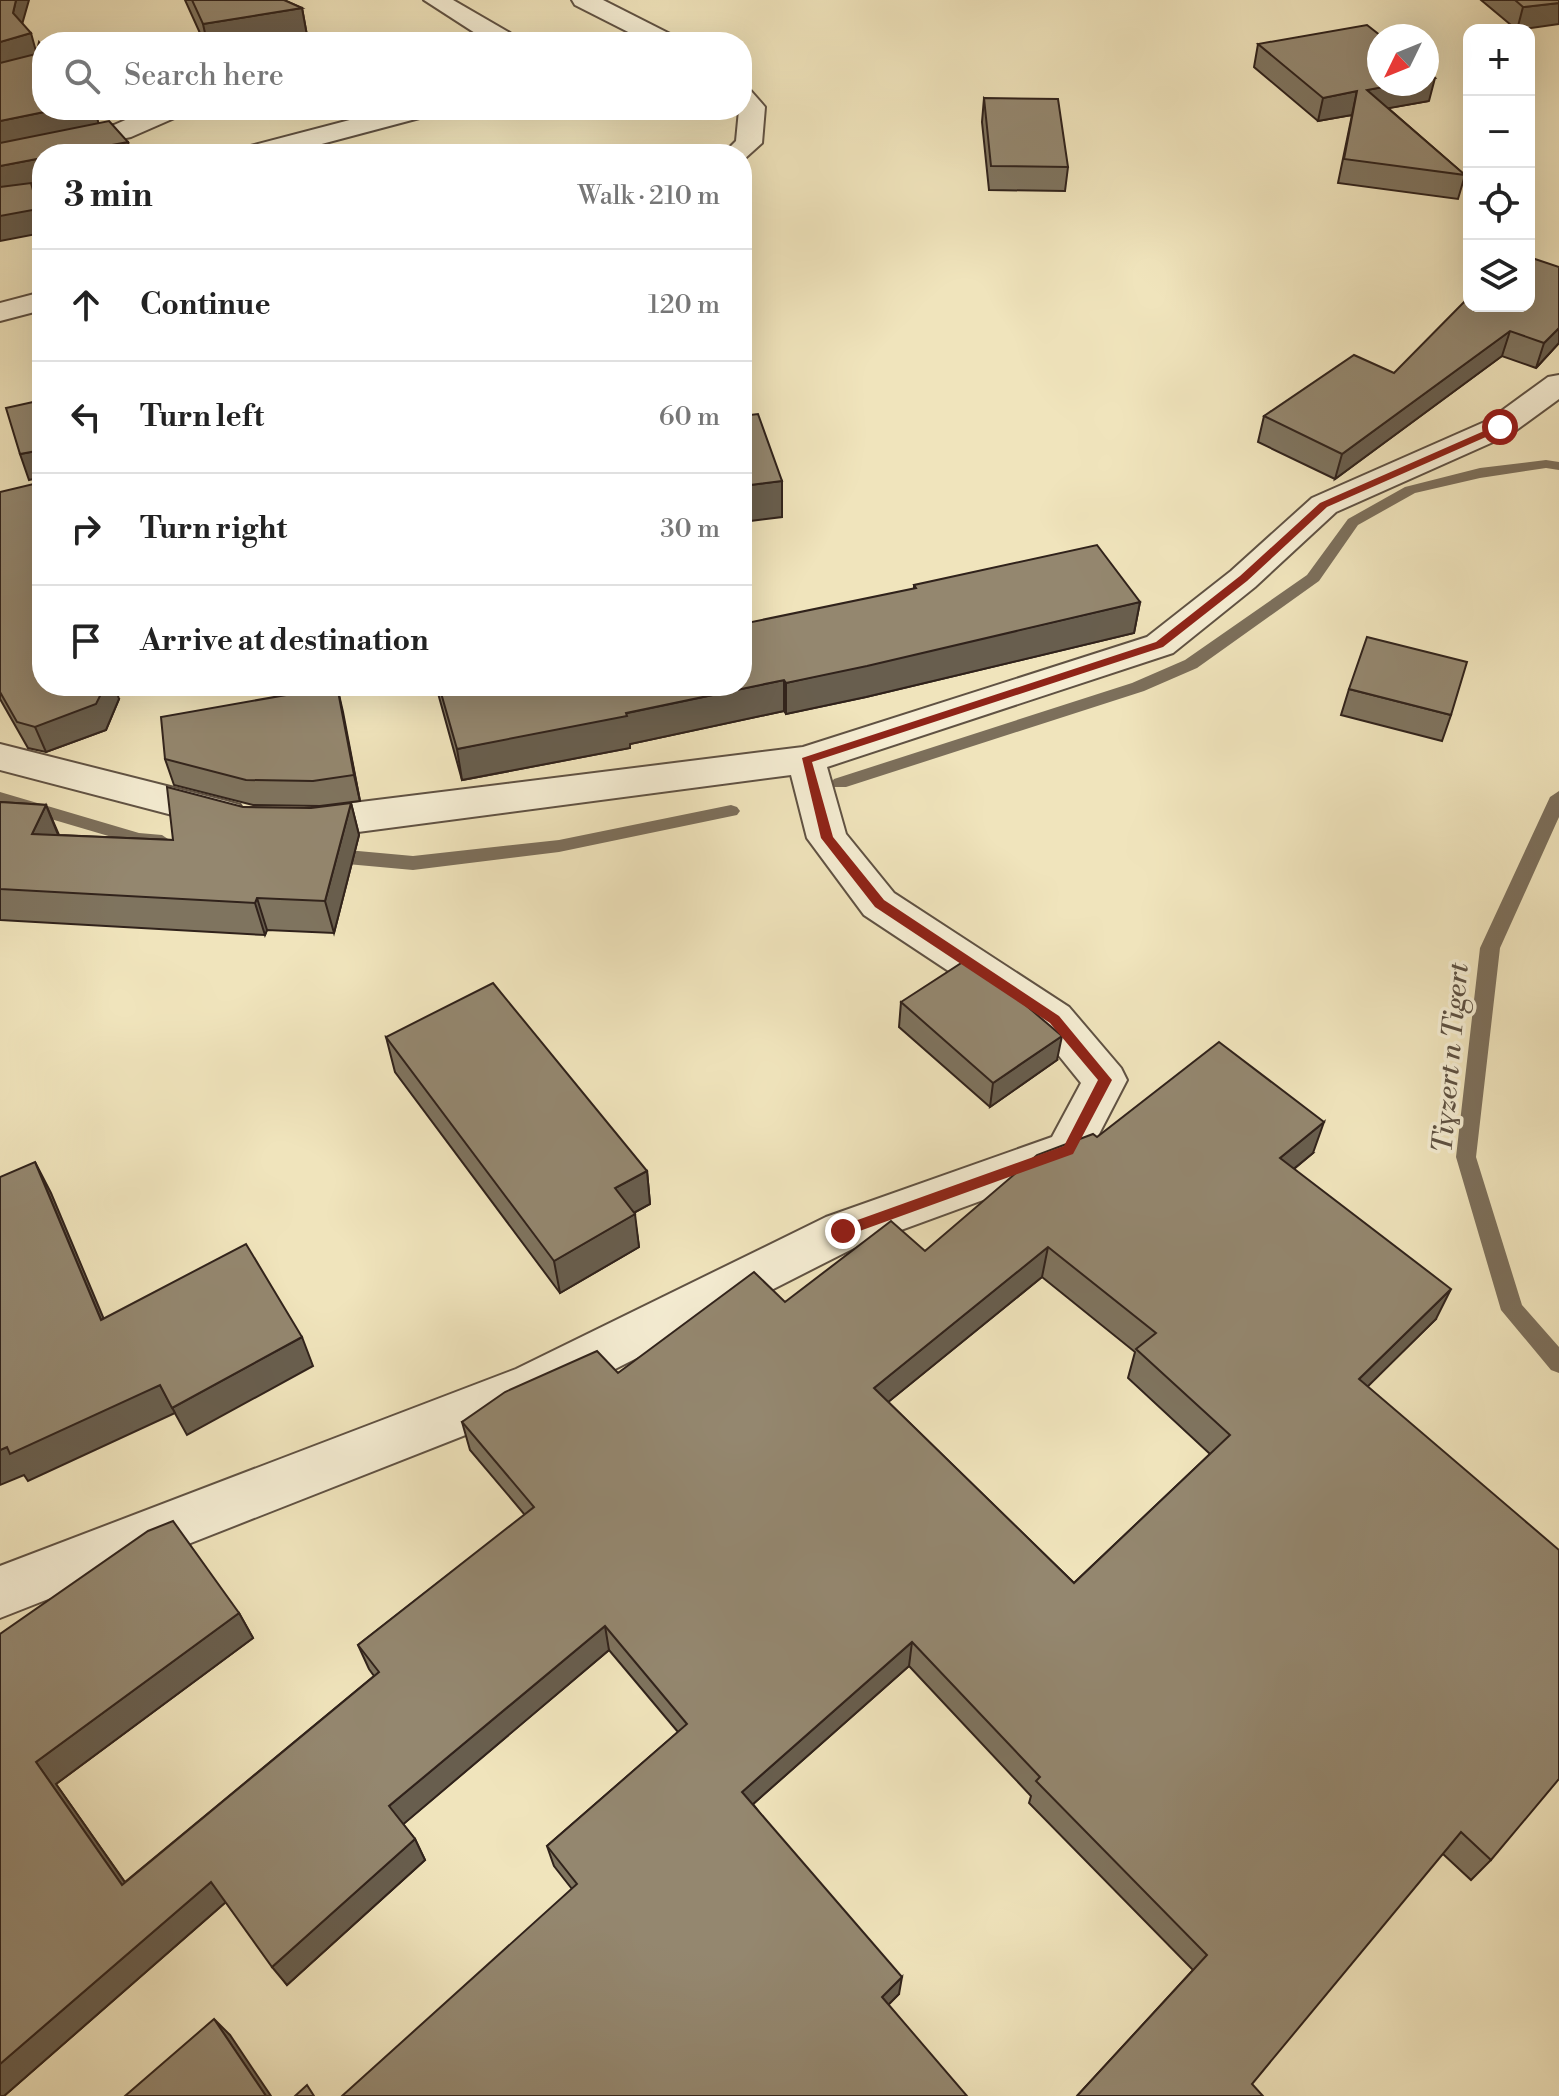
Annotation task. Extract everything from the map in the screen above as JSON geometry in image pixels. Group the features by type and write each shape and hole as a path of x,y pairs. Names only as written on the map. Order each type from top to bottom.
{"street":[{"path":"436,0 491,32"},
{"path":"584,0 647,32"},
{"path":"59,144 122,131 147,120"},
{"path":"290,144 380,120"},
{"path":"748,144 751,120"},
{"path":"0,156 32,149"},
{"path":"0,201 32,196"},
{"path":"0,312 32,304"},
{"path":"0,757 253,822 320,823 806,760 1160,645 1243,579 1324,505 1500,427 1559,384"},
{"path":"0,1592 534,1385 843,1231 1068,1150 1105,1080 1054,1019 879,904 827,838 806,760"}],"building":[{"path":"0,0 16,0 13,13 31,33 0,42"},
{"path":"192,0 284,0 302,8 203,24"},
{"path":"1515,0 1559,0 1559,3 1523,7"},
{"path":"1367,25 1367,96 1374,96 1463,175 1344,159 1357,91 1323,98 1258,44"},
{"path":"32,55 32,114 0,121 0,63"},
{"path":"984,98 1058,99 1068,167 991,166"},
{"path":"109,121 128,142 32,144 32,160 0,166 0,143"},
{"path":"31,183 32,210 0,216 0,187"},
{"path":"1535,259 1559,267 1559,328 1544,343 1510,331 1342,454 1264,416 1354,355 1394,373 1463,303 1463,312 1535,312"},
{"path":"32,402 32,452 20,454 6,408"},
{"path":"758,414 782,481 752,485 752,415"},
{"path":"32,484 32,696 100,696 96,704 35,727 17,722 0,692 0,492"},
{"path":"1097,545 1140,602 867,666 752,687 752,622 916,588 914,585"},
{"path":"1367,637 1467,662 1451,715 1349,689"},
{"path":"280,696 339,696 354,775 313,781 246,780 165,759 161,717"},
{"path":"442,696 707,696 626,713 627,716 457,749"},
{"path":"167,787 243,807 311,808 351,803 325,901 257,898 255,903 0,889 0,802 46,805 32,834 173,840"},
{"path":"966,960 990,975 1062,1036 993,1083 901,1002"},
{"path":"493,983 647,1171 615,1188 635,1214 554,1261 386,1037"},
{"path":"1219,1042 1324,1122 1280,1158 1451,1289 1359,1379 1559,1550 1559,1779 1491,1860 1461,1832 1252,2084 1263,2096 1077,2096 1207,1955 1036,1781 1040,1777 912,1642 742,1792 902,1977 882,1997 967,2096 342,2096 577,1884 547,1846 687,1724 605,1626 389,1806 415,1839 272,1967 211,1882 0,2064 0,1634 148,1531 173,1521 239,1613 36,1762 122,1885 379,1672 358,1645 534,1507 462,1422 505,1392 597,1351 618,1373 754,1272 785,1302 891,1221 925,1251 1037,1155 1093,1134 1097,1137","holes":["1048,1247 1156,1333 1136,1349 1230,1435 1074,1583 874,1388"]},
{"path":"35,1162 101,1320 246,1244 302,1337 172,1408 160,1385 10,1454 7,1447 0,1450 0,1177"},
{"path":"214,2019 266,2096 125,2096"},
{"path":"307,2085 314,2096 295,2096"}],"waterway":[{"path":"840,783 1138,687 1191,664 1313,578 1353,522 1410,490 1480,473 1546,464 1559,466"},
{"name":"Tiɣzert n Tigert","path":"1559,797 1490,948 1466,1157 1512,1310 1559,1363"},
{"path":"0,798 139,839 162,841"},
{"path":"325,855 413,863 559,846 731,811"}],"route":[{"path":"843,1231 1068,1150 1105,1080 1054,1019 879,904 827,838 806,760 1160,645 1243,579 1324,505 1500,427"}]}
